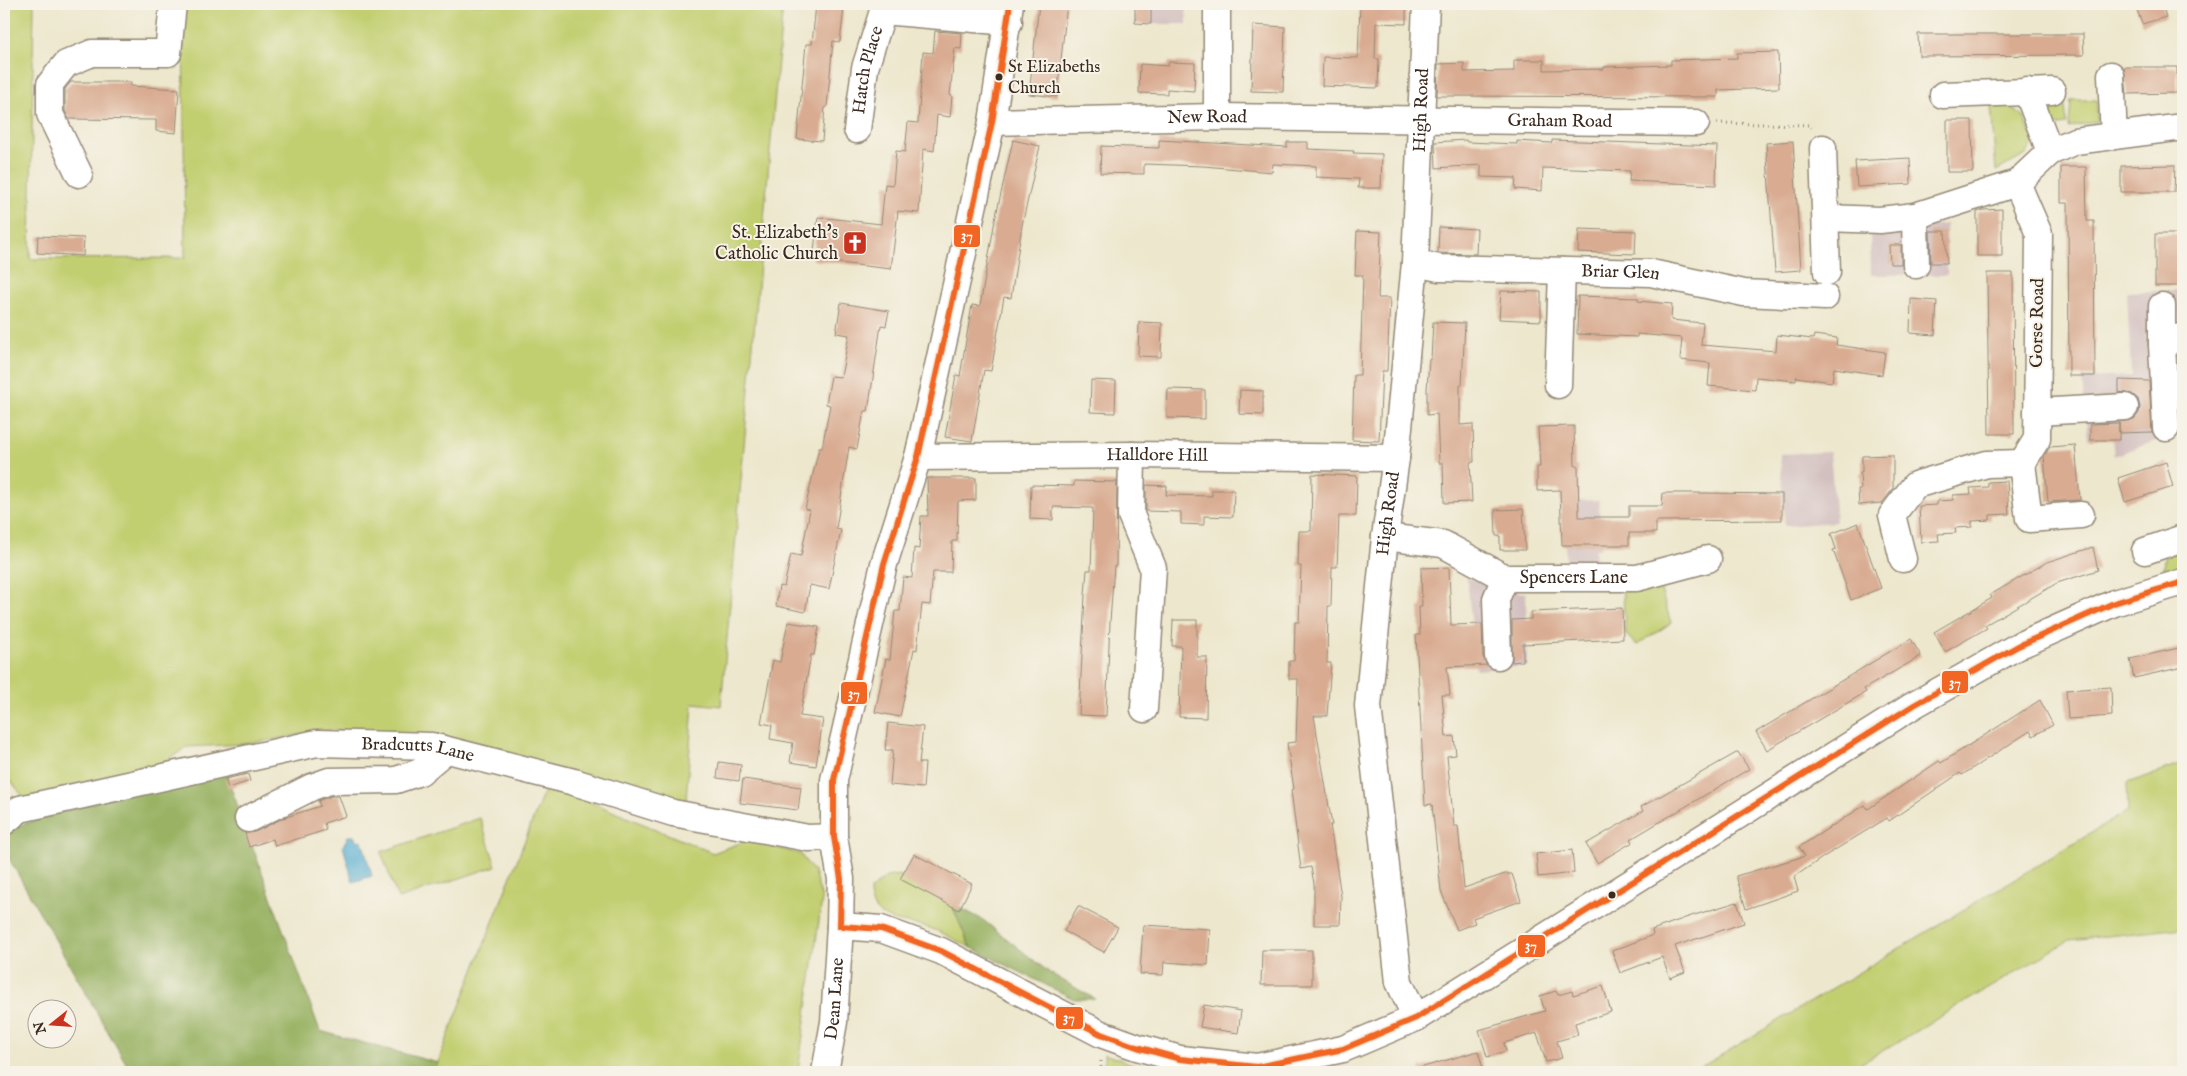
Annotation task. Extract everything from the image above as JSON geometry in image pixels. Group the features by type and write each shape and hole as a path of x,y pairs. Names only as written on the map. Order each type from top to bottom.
{"street":[{"path":"79,174 50,114 50,84 66,64 92,54 168,53 173,4"},
{"path":"1216,117 1217,4"},
{"name":"High Road","path":"1416,1018 1399,982 1368,706 1385,537 1396,458 1415,263 1426,4"},
{"name":"Hatch Place","path":"857,130 865,68 882,7 1010,13"},
{"name":"Dean Lane","path":"825,1072 834,1022 840,926 841,879 834,838 834,780 884,564 918,457 992,122 1010,13"},
{"path":"2111,74 2114,136"},
{"path":"1943,95 2040,91 2050,152"},
{"name":"New Road","path":"992,122 1216,117 1422,118"},
{"name":"Graham Road","path":"1422,118 1696,123"},
{"path":"1823,148 1826,218 1880,220 1915,216 2017,183 2050,152 2075,141 2183,127"},
{"name":"Gorse Road","path":"2017,183 2039,234 2037,439 2022,463"},
{"path":"1915,216 1916,265"},
{"name":"Briar Glen","path":"1415,263 1439,268 1651,273 1744,293 1826,285 1826,218"},
{"path":"1558,385 1562,271"},
{"path":"2162,306 2172,340 2166,428"},
{"path":"2037,412 2125,406"},
{"path":"1132,455 1131,515 1153,568 1144,710"},
{"name":"Halldore Hill","path":"918,457 1132,455 1396,458"},
{"path":"1903,559 1892,515 1915,485 1987,464 2022,463 2028,519 2081,515"},
{"name":"Spencers Lane","path":"1385,537 1443,544 1505,578 1637,578 1708,559"},
{"path":"2145,551 2183,538"},
{"path":"1498,656 1496,599 1505,578"},
{"path":"840,926 881,929 941,951 1101,1034 1137,1047 1180,1059 1257,1067 1323,1063 1343,1048 1416,1018 1906,711 2018,646 2114,603 2183,582"},
{"name":"Bradcutts Lane","path":"4,822 20,809 317,743 432,746 574,782 674,812 808,838 834,838"},
{"path":"248,818 312,787 329,781 396,780 420,772 446,750"}],"path":[{"path":"1696,123 1809,125 1823,148"}],"shaded area":[{"path":"1135,4 1186,4 1187,24 1135,24"},
{"path":"1946,224 1947,275 1871,275 1870,231"},
{"path":"2183,290 2183,326 2145,333 2151,361 2170,378 2183,417 2183,431 2114,456 2112,438 2088,439 2082,378 2131,376 2127,292"},
{"path":"1830,452 1836,522 1785,526 1780,454"},
{"path":"1599,500 1601,548 1595,550 1596,562 1566,563 1562,501"},
{"path":"1467,577 1501,590 1526,593 1527,666 1476,670"}],"green space":[{"path":"4,4 34,4 30,259 185,258 183,4 783,4 721,706 693,703 686,801 588,775 358,732 329,730 246,744 187,747 160,765 24,798 4,772"},
{"path":"2064,98 2067,124 2058,125 2047,120 2047,107 2051,99"},
{"path":"2071,100 2097,100 2097,121 2069,128"},
{"path":"2006,104 2023,115 2034,143 2026,155 1996,171 1991,106"},
{"path":"2183,547 2183,568 2163,573 2166,553"},
{"path":"1652,584 1660,587 1671,623 1637,645 1626,635 1622,587"},
{"path":"222,763 320,1031 438,1063 434,1072 131,1072 4,850 4,830"},
{"path":"2183,764 2183,928 2070,940 1847,1072 1693,1072 2128,811 2127,783"},
{"path":"547,784 713,853 748,840 800,854 814,872 822,899 798,1072 434,1072"},
{"path":"480,818 496,866 398,899 381,852"},
{"path":"898,875 951,903 970,947 932,929 889,919 875,909 871,901 870,890 886,877"},
{"path":"951,903 983,920 1050,973 1095,999 1074,999 970,947"},
{"path":"1104,1054 1156,1072 1104,1072"}],"water":[{"path":"348,836 354,836 357,841 362,840 372,876 353,882 343,846"}],"building":[{"path":"816,4 844,7 840,42 833,41 822,141 797,139 806,44 812,44"},
{"path":"1039,4 1067,4 1057,97 1029,94"},
{"path":"1135,4 1151,4 1151,24 1135,23"},
{"path":"1360,4 1406,4 1406,24 1376,23 1375,59 1379,59 1378,88 1322,86 1323,57 1358,58"},
{"path":"2135,4 2162,4 2166,17 2142,24"},
{"path":"1253,25 1285,27 1283,92 1251,91"},
{"path":"935,31 962,33 961,49 955,48 950,95 952,96 950,117 937,115 934,151 923,149 919,213 898,211 891,269 813,260 818,217 881,224 885,184 893,185 896,151 905,152 908,122 918,123 923,52 933,53"},
{"path":"1918,34 2083,34 2084,55 1919,56"},
{"path":"1778,52 1779,88 1718,90 1718,97 1437,96 1438,64 1464,63 1464,72 1514,71 1514,60 1544,60 1544,70 1604,69 1604,67 1671,65 1671,60 1737,58 1737,53"},
{"path":"1169,62 1195,63 1194,91 1167,89 1167,94 1139,93 1140,64 1168,66"},
{"path":"2124,67 2177,67 2177,93 2127,94"},
{"path":"71,82 131,82 131,86 179,89 176,133 156,131 156,120 69,119 65,111 65,89"},
{"path":"1947,120 1972,120 1973,172 1947,172"},
{"path":"1013,140 1040,146 1022,225 1011,298 1004,297 991,371 984,370 972,441 945,437 956,375 960,376 972,305 980,306 995,220"},
{"path":"1159,140 1287,147 1287,142 1308,142 1308,149 1382,154 1381,188 1358,188 1359,179 1316,177 1316,166 1273,164 1272,172 1203,166 1144,164 1144,174 1100,173 1101,146 1159,148"},
{"path":"1466,140 1467,142 1517,144 1517,141 1552,143 1552,140 1717,146 1716,185 1629,181 1630,171 1543,168 1542,191 1515,189 1516,178 1481,177 1481,165 1436,168 1435,142"},
{"path":"1793,141 1801,270 1775,272 1766,143"},
{"path":"1910,158 1911,184 1857,187 1855,161"},
{"path":"2175,165 2174,192 2121,192 2121,166"},
{"path":"2061,167 2086,167 2087,221 2094,221 2095,376 2069,376 2068,203 2061,203"},
{"path":"2002,209 2002,256 1977,256 1977,212"},
{"path":"1439,227 1477,229 1476,254 1438,253"},
{"path":"1579,229 1636,231 1635,254 1578,252"},
{"path":"1357,231 1381,232 1378,298 1390,298 1387,371 1382,371 1379,441 1352,440 1354,375 1360,375 1363,275 1355,275"},
{"path":"1930,231 1945,231 1947,263 1931,263"},
{"path":"2155,234 2180,234 2181,286 2155,286"},
{"path":"38,236 84,238 83,256 37,253"},
{"path":"1889,245 1901,245 1901,264 1890,264"},
{"path":"1987,273 2013,273 2014,434 1989,434"},
{"path":"1501,291 1541,292 1541,321 1499,319"},
{"path":"1578,296 1638,298 1638,301 1672,304 1671,320 1703,323 1701,345 1776,351 1777,335 1813,339 1814,335 1837,338 1836,345 1885,352 1882,375 1834,368 1832,382 1796,377 1796,381 1756,377 1755,390 1708,386 1710,363 1680,360 1682,338 1637,334 1637,337 1577,334"},
{"path":"1911,299 1937,301 1935,335 1910,333"},
{"path":"841,303 889,311 886,326 881,325 868,411 864,411 857,449 849,447 836,529 841,530 829,589 810,585 805,612 776,606 779,586 784,587 791,554 801,556 810,510 805,509 819,448 822,448 830,405 826,404 831,376 841,377 849,335 836,333"},
{"path":"1139,322 1162,323 1161,357 1138,356"},
{"path":"1433,322 1465,323 1462,385 1460,385 1460,425 1473,424 1474,462 1470,462 1472,502 1444,503 1443,463 1439,463 1437,414 1427,415 1429,359 1431,359"},
{"path":"1091,380 1116,381 1115,413 1090,412"},
{"path":"2119,380 2149,381 2152,432 2119,433 2119,422 2134,419 2139,413 2140,407 2138,399 2132,394 2119,392"},
{"path":"1168,389 1205,390 1205,419 1167,418"},
{"path":"1240,390 1263,391 1263,415 1239,414"},
{"path":"2119,423 2119,440 2090,440 2090,424"},
{"path":"1574,426 1575,466 1578,466 1579,517 1629,517 1629,506 1662,506 1663,493 1782,494 1782,520 1656,521 1656,533 1629,533 1629,545 1562,545 1560,490 1537,491 1537,467 1540,467 1538,427"},
{"path":"2075,445 2080,500 2048,502 2044,456 2050,447"},
{"path":"1893,455 1893,489 1882,503 1859,505 1858,489 1861,489 1862,456"},
{"path":"2166,462 2173,487 2125,502 2118,478"},
{"path":"1312,474 1357,476 1356,516 1339,516 1337,567 1332,567 1331,606 1328,606 1327,663 1331,663 1327,716 1314,716 1332,825 1330,825 1341,896 1340,925 1314,925 1314,884 1311,867 1301,869 1291,790 1294,789 1287,743 1296,742 1298,679 1289,679 1289,661 1294,661 1295,622 1299,622 1301,566 1298,566 1299,531 1311,531"},
{"path":"927,478 976,478 976,500 958,501 957,541 952,541 951,572 933,572 930,605 922,604 917,650 914,649 900,717 875,712 886,659 890,660 895,611 900,611 903,577 912,578 914,548 919,549 921,516 928,516"},
{"path":"1074,481 1117,482 1116,566 1114,566 1110,622 1106,716 1079,715 1087,570 1091,570 1093,508 1053,507 1053,520 1030,519 1031,485 1074,486"},
{"path":"2007,481 2009,514 1990,515 1990,520 1972,521 1972,527 1955,528 1956,533 1938,534 1939,541 1921,542 1919,506 1937,505 1937,501 1954,500 1953,495 1971,494 1970,488 1988,487 1988,482"},
{"path":"1146,485 1167,486 1166,495 1212,496 1212,490 1234,490 1233,517 1204,516 1204,525 1181,524 1181,512 1146,511"},
{"path":"1523,509 1525,550 1500,550 1500,536 1496,536 1495,510"},
{"path":"1858,523 1881,588 1851,600 1833,550 1836,549 1831,534"},
{"path":"2093,547 2098,570 2057,583 1985,625 1987,628 1945,652 1934,632 1992,598 1990,595 2047,562"},
{"path":"1449,567 1451,625 1482,624 1483,657 1487,665 1447,667 1450,695 1442,695 1446,737 1454,736 1456,755 1447,756 1454,826 1458,826 1464,888 1505,874 1512,874 1521,901 1473,918 1475,923 1457,930 1441,891 1432,804 1425,805 1416,635 1420,635 1419,607 1422,607 1421,568"},
{"path":"1622,608 1623,639 1523,644 1523,661 1512,662 1512,620 1531,619 1531,612"},
{"path":"1173,620 1197,620 1197,657 1207,657 1206,718 1179,717 1181,646 1172,646"},
{"path":"788,622 819,627 814,655 811,655 800,716 823,719 816,766 790,762 793,743 770,739 772,725 761,723 773,660 780,662"},
{"path":"1911,639 1921,656 1864,689 1866,692 1767,750 1756,732"},
{"path":"2183,647 2183,667 2134,678 2130,659"},
{"path":"2111,687 2112,716 2068,719 2066,690"},
{"path":"2040,700 2053,725 2033,736 2030,731 1962,775 1960,773 1889,821 1887,818 1825,856 1794,877 1798,891 1746,909 1736,876 1805,856 1799,847 1865,805 1868,809 1939,761 1941,763"},
{"path":"888,723 923,727 919,763 925,763 923,788 890,785 893,750 885,750"},
{"path":"1738,752 1749,769 1631,839 1633,842 1597,863 1586,844 1643,811 1641,807"},
{"path":"719,762 741,765 739,781 717,778"},
{"path":"248,774 250,781 228,788 225,779"},
{"path":"743,779 801,787 798,810 740,803"},
{"path":"332,796 339,796 346,816 324,823 326,830 275,846 273,839 249,847 245,833 255,832 283,818 320,806 318,801"},
{"path":"1572,850 1574,873 1538,877 1536,854"},
{"path":"914,854 972,884 959,910 900,879"},
{"path":"1737,902 1744,923 1675,946 1685,972 1670,978 1662,957 1620,973 1612,951 1653,935 1652,930"},
{"path":"1078,906 1118,927 1104,952 1064,931"},
{"path":"1143,925 1210,929 1208,965 1164,962 1163,975 1140,974"},
{"path":"1262,950 1312,950 1312,985 1261,985"},
{"path":"1603,986 1611,1012 1575,1023 1578,1035 1557,1041 1562,1058 1546,1062 1537,1033 1504,1043 1506,1051 1487,1057 1479,1030 1545,1011 1540,996 1556,991 1558,995 1572,991 1573,995"},
{"path":"1204,1005 1241,1011 1238,1033 1200,1027"},
{"path":"1478,1051 1484,1072 1421,1072 1420,1068"}],"transit line":[{"name":"37","path":"840,926 841,879 834,837 834,780 884,564 918,457 992,122 1010,4"},
{"name":"37","path":"840,926 881,929 941,951 1101,1034 1137,1047 1180,1059 1257,1067 1343,1049 1416,1018 1914,705 2018,646 2114,603 2183,582"}],"place":[{"name":"St Elizabeths Church","path":"999,77"},
{"name":"St. Elizabeth's Catholic Church","path":"855,243"}]}
